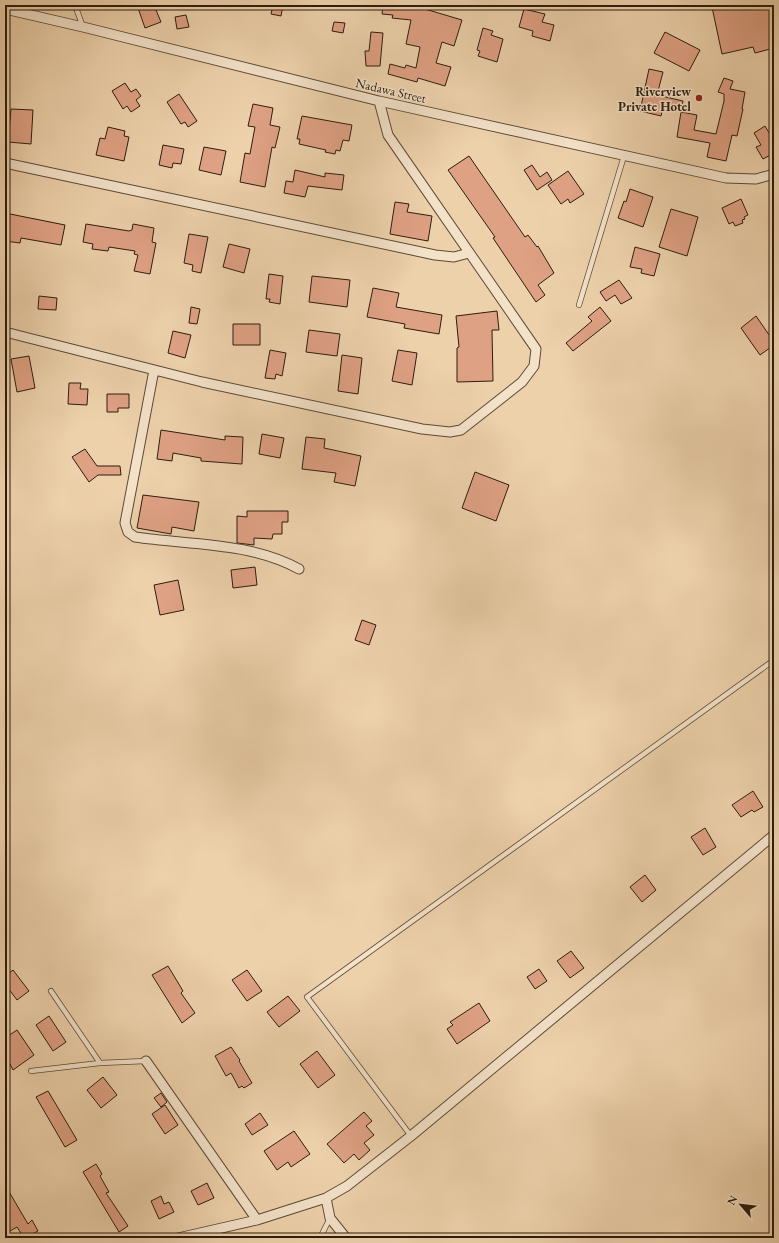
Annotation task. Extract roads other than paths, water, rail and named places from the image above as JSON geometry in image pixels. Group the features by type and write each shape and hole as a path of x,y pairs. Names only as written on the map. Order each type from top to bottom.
{"street":[{"name":"Nadawa Street","path":"5,9 379,101 726,178 756,179 774,174"},
{"path":"5,332 210,384 422,430 450,432 461,430 522,382 534,366 536,349 529,336 469,253 442,210 388,135 379,101"},
{"path":"5,163 435,255 454,257 469,253"},
{"path":"154,370 125,523 128,532 135,537 146,539 255,552 285,562 299,569"},
{"path":"178,1238 258,1220 326,1198 347,1186 411,1136 774,835"},
{"path":"146,1061 258,1220"},
{"path":"326,1198 330,1218 346,1238"}],"lane":[{"path":"76,5 83,27"},
{"path":"579,305 624,156"},
{"path":"411,1136 307,997 774,660"},
{"path":"51,992 100,1063"},
{"path":"30,1071 100,1063 146,1061"},
{"path":"320,1238 330,1218"}],"place":[{"name":"Riverview Private Hotel","path":"699,98"}]}
